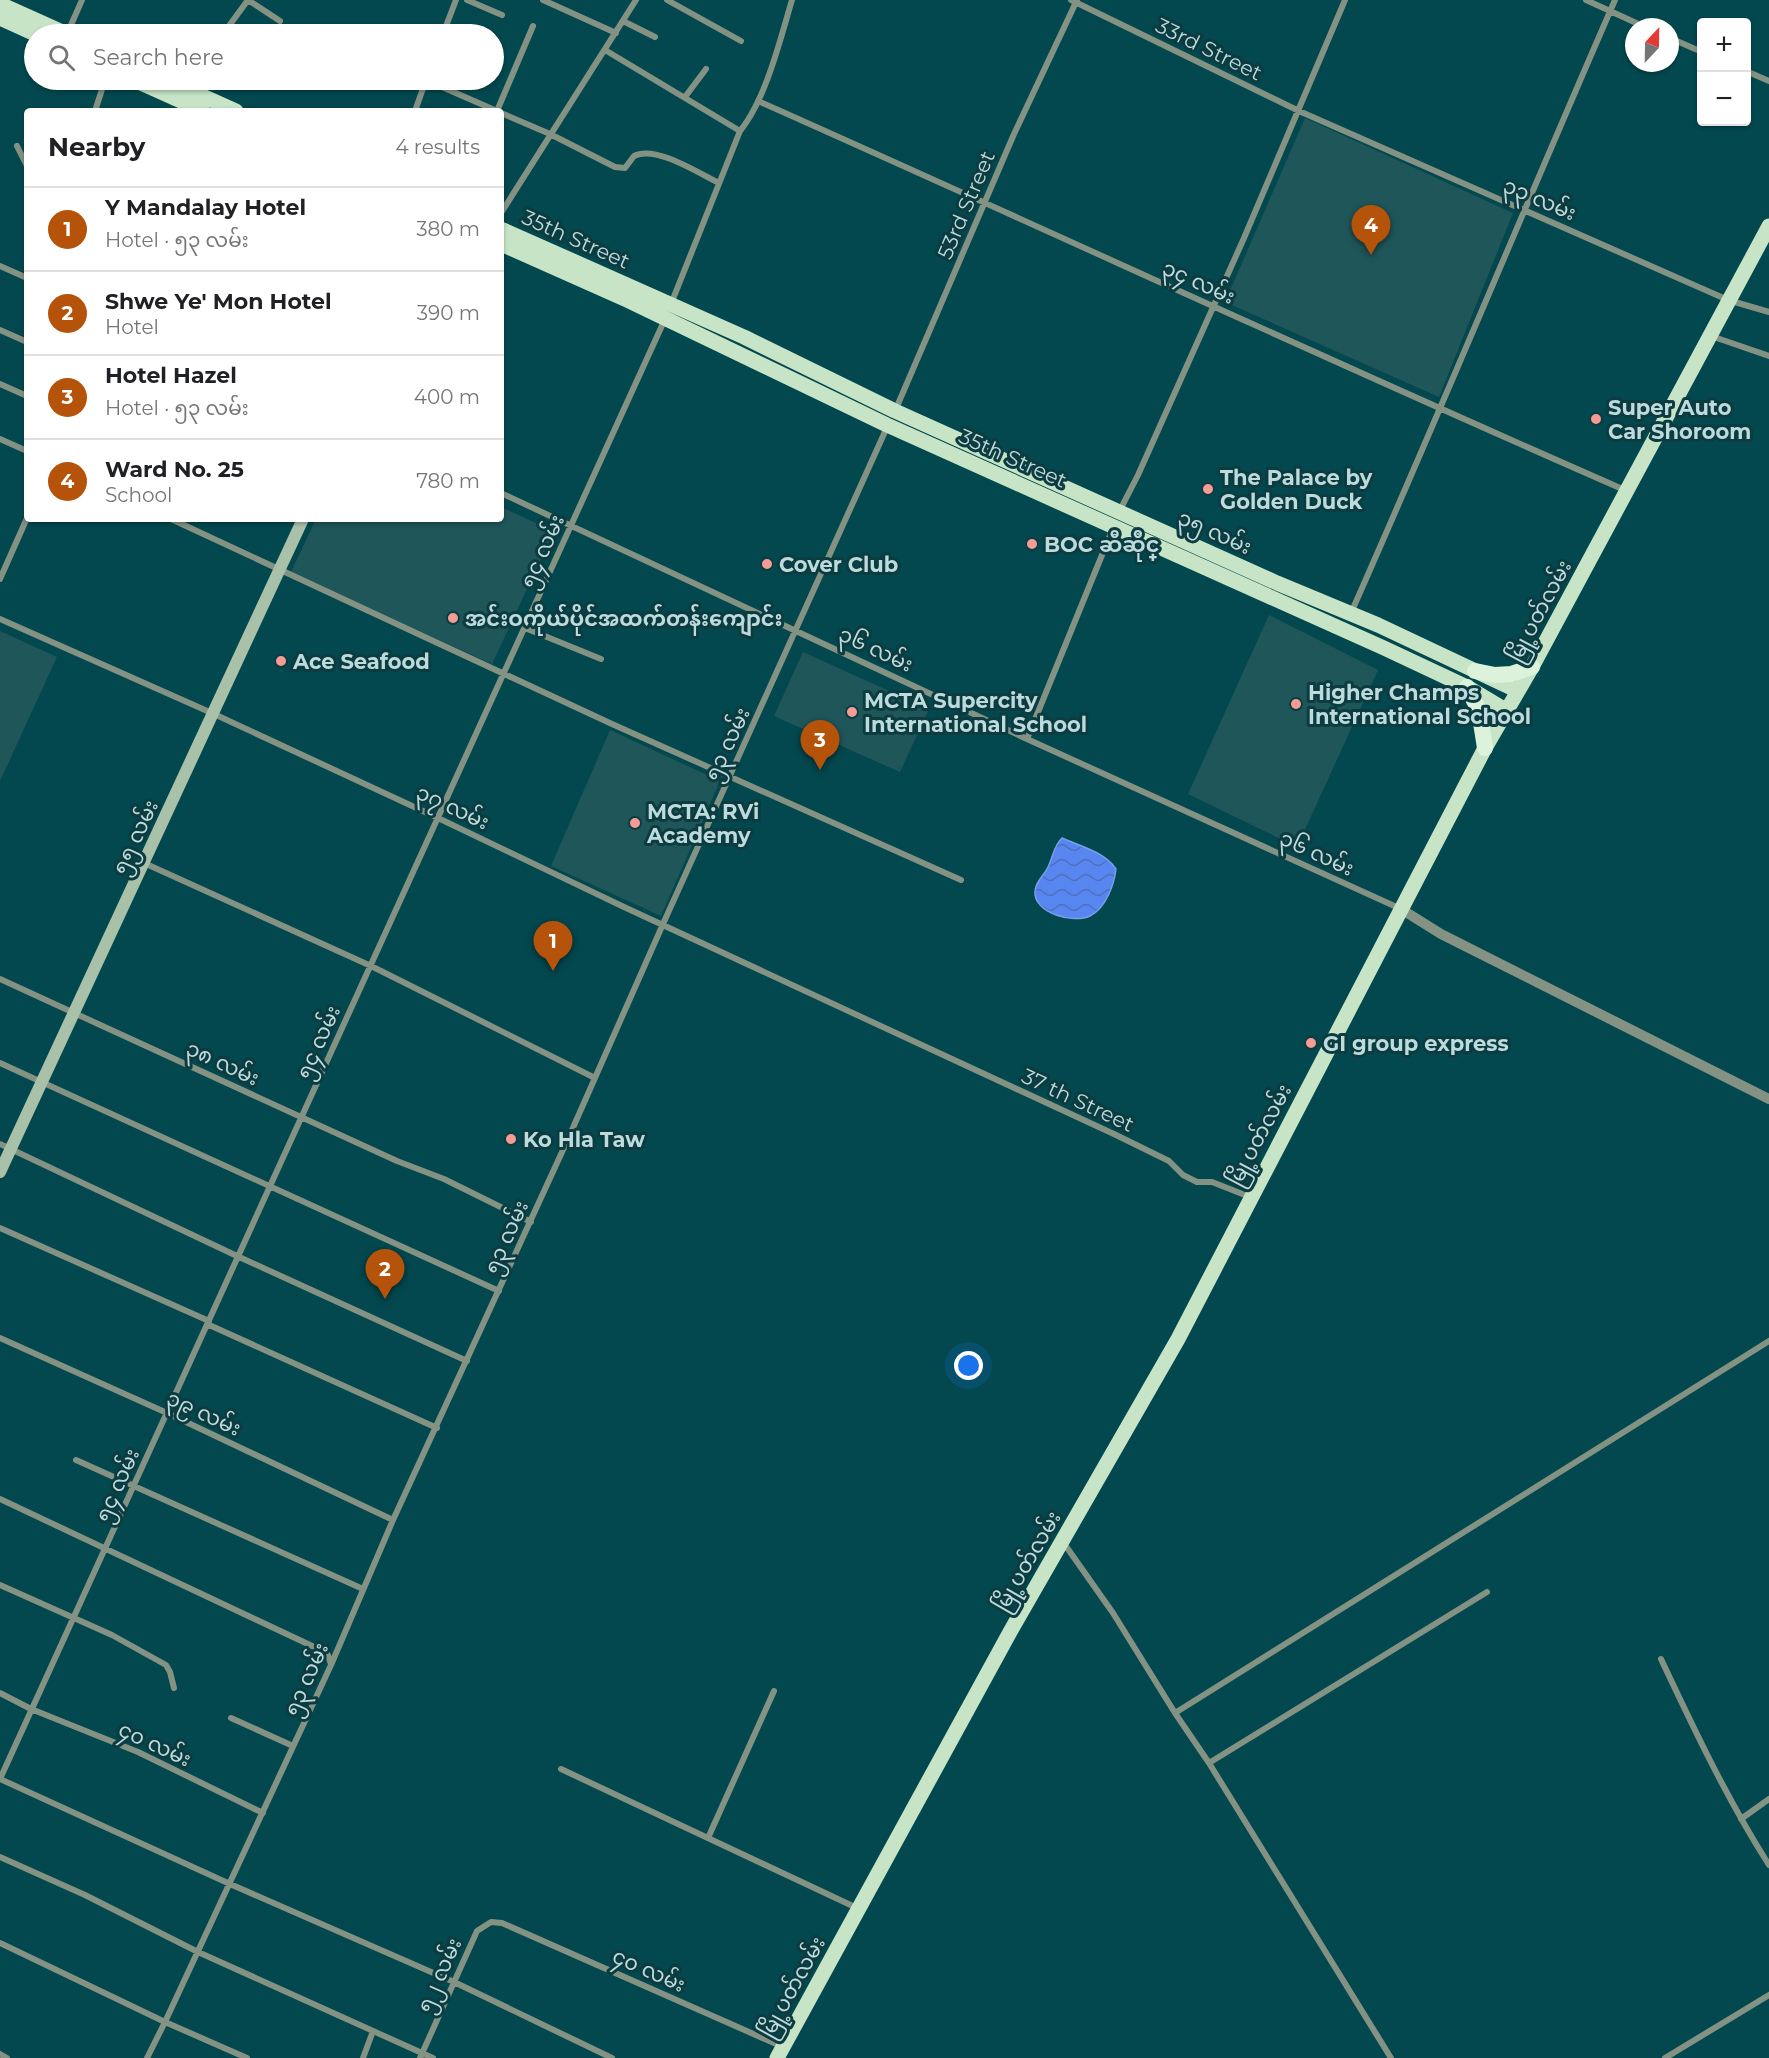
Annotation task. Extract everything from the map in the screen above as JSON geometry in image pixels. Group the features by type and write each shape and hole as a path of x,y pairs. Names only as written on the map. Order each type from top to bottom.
{"highway":[{"path":"1475,671 1495,675 1511,674 1532,667"},
{"path":"1467,687 1479,710 1485,748"}],"main road":[{"path":"0,4 45,24"},
{"path":"0,18 24,29"},
{"path":"160,90 208,108"},
{"path":"195,90 208,108"},
{"name":"မြို့ပတ်လမ်း","path":"780,2053 968,1707 1178,1339 1485,748 1532,667 1769,226"},
{"name":"35th Street","path":"504,230 671,303 895,411"},
{"name":"35th Street","path":"504,244 887,425 1117,518 1467,687 1507,711"},
{"name":"၃၅ လမ်း","path":"895,411 1117,518 1351,613 1518,691"},
{"name":"၅၅ လမ်း","path":"0,1172 6,1146 41,1082 302,522"},
{"path":"1384,648 1392,631"}],"street":[{"path":"71,24 82,0"},
{"path":"230,24 248,0 280,21"},
{"path":"447,24 456,0"},
{"path":"467,0 502,15"},
{"path":"543,0 616,33"},
{"path":"504,208 636,0"},
{"path":"667,0 741,41"},
{"name":"၅၄ လမ်း","path":"0,1779 666,319 718,183 740,131 758,101 792,0"},
{"path":"1027,739 1117,518 1213,307 1345,0"},
{"path":"1586,0 1625,18"},
{"path":"1351,613 1441,409 1615,0"},
{"name":"33rd Street","path":"1075,1 1299,111"},
{"name":"53rd Street","path":"887,425 1014,134 1075,1"},
{"path":"623,21 656,37"},
{"path":"500,108 533,26"},
{"path":"1679,42 1697,50"},
{"path":"605,50 740,131"},
{"path":"685,97 706,69"},
{"path":"1751,74 1769,81"},
{"path":"96,108 102,90"},
{"path":"416,108 422,90"},
{"path":"446,90 483,108"},
{"name":"၃၄ လမ်း","path":"758,101 1627,491"},
{"name":"၃၃ လမ်း","path":"1299,111 1728,300 1769,312"},
{"path":"504,115 550,134 615,167 625,168 634,156 650,153 683,165 718,183"},
{"path":"17,146 24,160"},
{"path":"0,266 24,277"},
{"path":"0,330 24,341"},
{"path":"1710,336 1769,356"},
{"path":"0,384 24,395"},
{"name":"၅၃ လမ်း","path":"147,2058 332,1665 393,1520 531,1222 887,425"},
{"path":"0,439 24,450"},
{"name":"၃၆ လမ်း","path":"504,494 1027,739 1401,909"},
{"path":"0,579 25,522"},
{"path":"178,522 504,673 962,880"},
{"name":"၃၇ လမ်း","path":"0,619 214,714 890,1031"},
{"path":"525,628 601,659"},
{"path":"144,863 371,966 595,1078"},
{"path":"1401,909 1441,934 1769,1099"},
{"name":"၃၈ လမ်း","path":"0,979 397,1161 444,1179 531,1222"},
{"name":"37 th Street","path":"890,1031 1159,1156 1169,1161 1183,1175 1197,1182 1212,1182 1250,1197"},
{"path":"0,1063 271,1185 499,1292"},
{"path":"6,1146 237,1256 467,1361"},
{"path":"0,1228 437,1428"},
{"name":"၃၉ လမ်း","path":"0,1338 167,1413 393,1520"},
{"path":"1174,1713 1769,1341"},
{"path":"76,1460 363,1589"},
{"path":"0,1499 327,1653 332,1665"},
{"path":"1062,1541 1113,1613 1174,1713 1209,1762 1391,2058"},
{"path":"0,1585 112,1635 166,1665 174,1688"},
{"path":"1209,1762 1487,1592"},
{"path":"1661,1659 1705,1754 1769,1865"},
{"path":"708,1838 774,1691"},
{"name":"၄၀ လမ်း","path":"0,1693 31,1709 138,1752 263,1814"},
{"path":"231,1718 293,1746"},
{"path":"561,1769 860,1909"},
{"path":"0,1779 230,1884 454,1982 612,2058"},
{"path":"1741,1819 1769,1799"},
{"path":"0,1857 85,1895 198,1952 373,2031 421,2056 433,2058"},
{"name":"၅၂ လမ်း","path":"421,2056 477,1931 491,1922 502,1923"},
{"name":"၄၀ လမ်း","path":"502,1923 780,2053"},
{"path":"0,1943 165,2022 247,2058"},
{"path":"1665,2058 1769,1995"},
{"path":"363,2058 373,2031"},
{"path":"0,2055 7,2058"}],"shaded area":[{"path":"1305,118 1513,213 1439,397 1225,302"},
{"name":"အင်းဝကိုယ်ပိုင်အထက်တန်းကျောင်း","path":"504,508 554,531 492,664 291,572 315,522 504,522"},
{"name":"Higher Champs International School","path":"1269,615 1378,670 1297,847 1188,794"},
{"path":"0,631 57,657 0,781"},
{"name":"MCTA Supercity International School","path":"803,652 929,709 900,772 774,716"},
{"name":"MCTA: RVi Academy","path":"610,730 720,781 661,916 551,866"}],"water":[{"path":"1062,838 1099,854 1116,869 1105,902 1090,916 1074,919 1055,915 1047,911 1036,899 1037,884"}],"place":[{"name":"Ward No. 25","path":"1371,255"},
{"name":"Super Auto Car Shoroom","path":"1596,419"},
{"name":"The Palace by Golden Duck","path":"1208,489"},
{"name":"BOC ဆီဆိုင္","path":"1032,544"},
{"name":"Cover Club","path":"767,564"},
{"name":"အင်းဝကိုယ်ပိုင်အထက်တန်းကျောင်း","path":"453,618"},
{"name":"Ace Seafood","path":"281,661"},
{"name":"Higher Champs International School","path":"1296,704"},
{"name":"MCTA Supercity International School","path":"852,712"},
{"name":"Hotel Hazel","path":"820,770"},
{"name":"MCTA: RVi Academy","path":"635,823"},
{"name":"Y Mandalay Hotel","path":"553,971"},
{"name":"GI group express","path":"1311,1043"},
{"name":"Ko Hla Taw","path":"511,1139"},
{"name":"Shwe Ye' Mon Hotel","path":"385,1299"}]}
